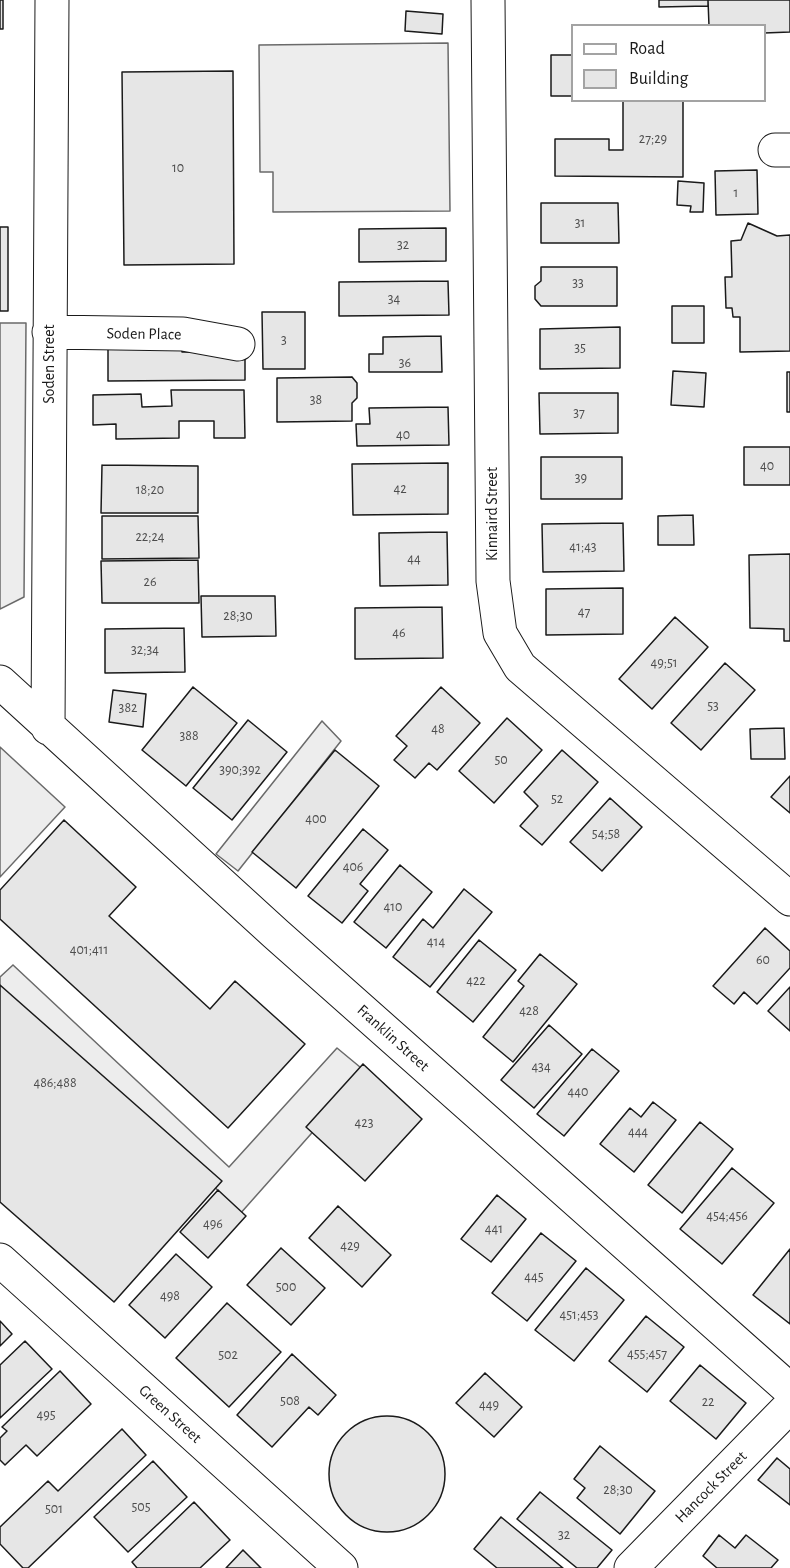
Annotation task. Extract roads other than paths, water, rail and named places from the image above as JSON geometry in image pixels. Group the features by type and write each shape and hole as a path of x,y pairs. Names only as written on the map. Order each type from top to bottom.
{"street":[{"name":"Soden Street","path":"48,729 52,0"},
{"name":"Kinnaird Street","path":"488,0 493,581 500,633 520,667 790,899"},
{"name":"Soden Place","path":"49,332 183,334 238,344"},
{"name":"Franklin Street","path":"0,682 48,729 790,1390"},
{"name":"Green Street","path":"0,1260 341,1568"},
{"name":"Hancock Street","path":"631,1568 790,1406"}]}
